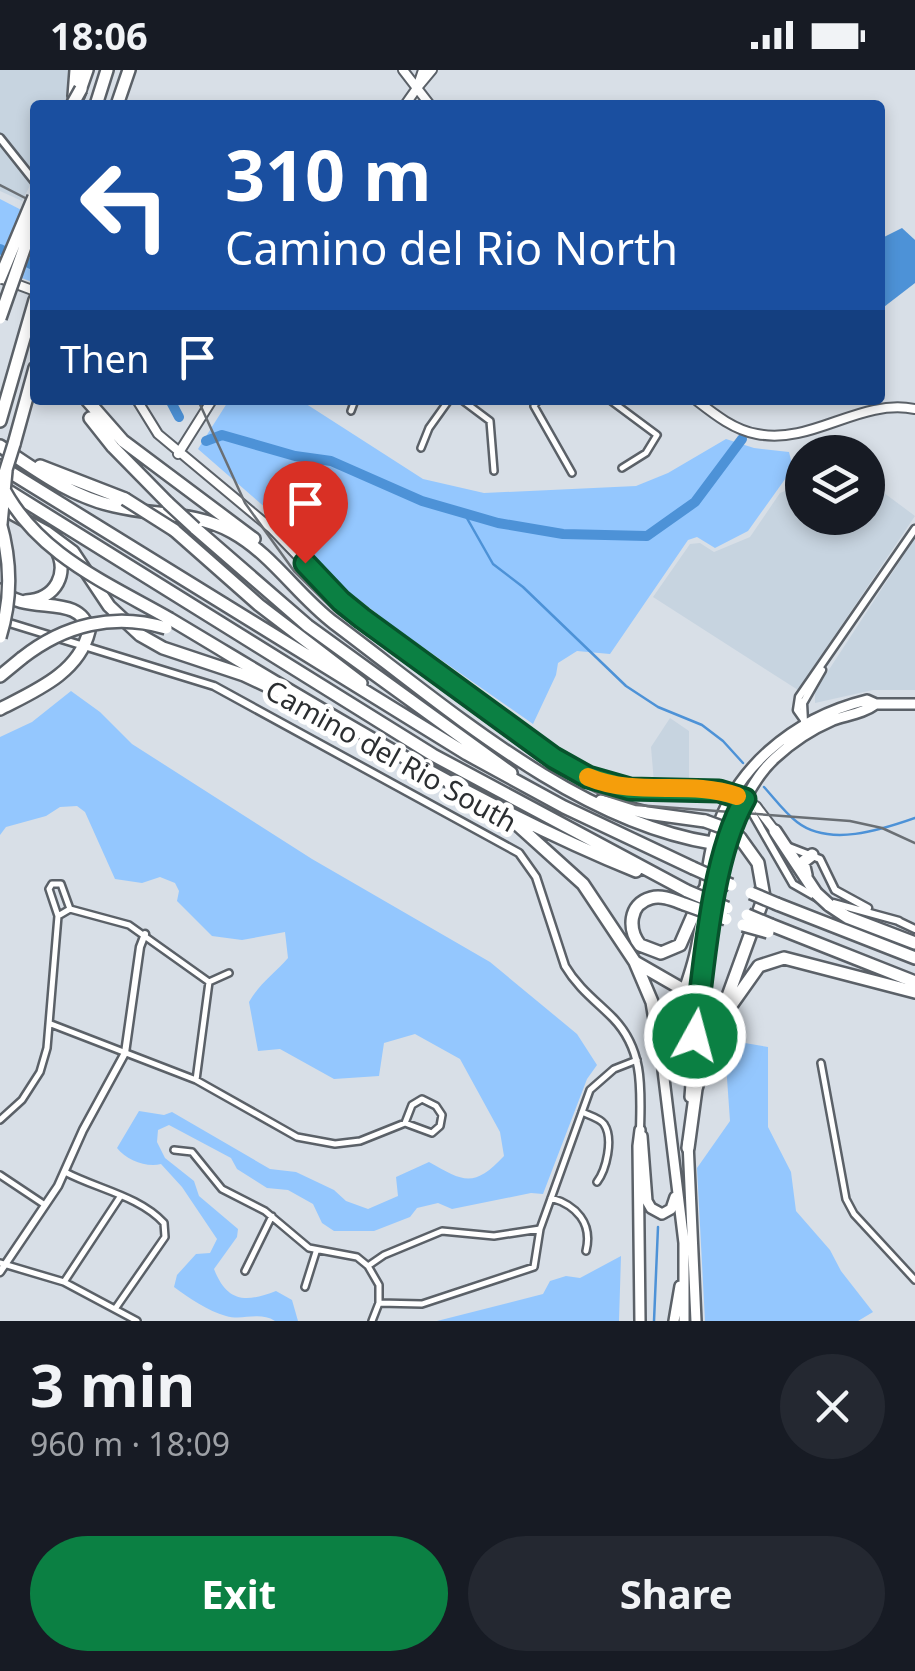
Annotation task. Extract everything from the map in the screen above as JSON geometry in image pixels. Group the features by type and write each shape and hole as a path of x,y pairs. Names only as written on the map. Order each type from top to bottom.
{"highway":[{"path":"74,100 76,70"},
{"path":"76,100 87,70"},
{"path":"98,100 107,70"},
{"path":"118,100 129,70"},
{"path":"1,274 30,206"},
{"path":"0,318 30,232"},
{"path":"0,422 30,317"},
{"path":"0,637 9,576 0,525 1,479 5,445 30,381"},
{"path":"86,405 113,446 194,528 308,626 502,764 525,786"},
{"path":"89,405 123,441 252,537 341,627"},
{"path":"5,445 47,469 125,499 174,530 260,606 360,682 382,704"},
{"path":"5,445 52,481 84,497 117,507 194,517 232,532 341,627 440,702 574,792 646,828 712,843"},
{"path":"1,479 20,516 49,546 86,572 168,624 500,809 685,898 825,945 915,982"},
{"path":"1,479 525,786 731,885 915,958"},
{"path":"1,479 433,755 685,898"},
{"path":"0,506 73,552 109,606 140,635 163,648 244,675 340,720"},
{"path":"13,514 51,543 62,569 57,584 46,596 17,602"},
{"path":"0,590 17,602 78,612 89,628 77,658 46,685 0,709"},
{"path":"0,676 54,636 96,622 168,624"},
{"path":"574,792 620,807 721,826 740,838 758,863 764,897 696,1089 688,1148"},
{"path":"500,809 582,884 635,962 652,1002 662,1062"},
{"path":"775,832 814,891 829,904 858,922 915,943"},
{"path":"812,855 805,859 803,867 814,891"},
{"path":"685,898 655,897 639,905 632,927 640,945 661,953 680,945 704,890"},
{"path":"718,1024 753,972 772,960 801,960 915,992"},
{"path":"635,962 682,989 702,979"}],"main road":[{"path":"404,70 426,100"},
{"path":"416,88 423,70"},
{"path":"408,100 432,70"},
{"path":"1,274 30,288"},
{"path":"141,405 158,434 178,454 277,534 341,601 574,770 602,783 630,789 734,794 756,806 775,832"},
{"path":"178,454 209,405"},
{"path":"703,405 737,428 757,434 788,435 880,407 915,409"},
{"path":"684,1321 684,1243 662,1062 674,1010 697,945 712,843 734,794 767,751 809,726 868,710 876,704 915,704"},
{"path":"696,1321 688,1148 695,1036 721,862 734,819 745,799 772,761 809,726"},
{"path":"674,1010 690,1010 695,1036"},
{"path":"640,1130 646,1194 657,1213 671,1209 676,1184"},
{"path":"640,1130 640,1321"},
{"path":"674,1321 684,1243"}],"street":[{"path":"0,140 30,175"},
{"path":"351,410 354,405"},
{"path":"421,448 445,405"},
{"path":"469,405 490,420 494,472"},
{"path":"535,405 572,473"},
{"path":"617,405 657,435 646,453 622,468"},
{"path":"809,726 804,700 827,659 915,529"},
{"name":"Camino del Rio South","path":"0,620 214,686 509,845 529,863 536,877 573,980 622,1028 638,1060"},
{"path":"745,799 792,884 829,904 899,921"},
{"path":"775,832 794,852 812,855 823,862 830,883 842,896 915,929"},
{"path":"0,1120 22,1100 40,1072 50,1024 58,916 52,884 61,884 70,909"},
{"path":"829,904 842,896"},
{"path":"58,916 70,909 129,925 209,982"},
{"path":"0,1272 65,1172 125,1052 140,947 146,934"},
{"path":"209,982 229,973"},
{"path":"196,1080 209,982"},
{"path":"50,1024 196,1080 282,1131 322,1143 360,1141 406,1123 432,1133 440,1126 442,1115 436,1106 422,1099 412,1105 406,1123"},
{"path":"378,1302 422,1304 468,1286 478,1287 530,1270 537,1262 540,1229 594,1083 614,1068 638,1060 640,1130"},
{"path":"821,1063 846,1199 854,1214 915,1280"},
{"path":"582,1112 606,1128 605,1171 597,1182"},
{"path":"174,1150 192,1152 222,1189 272,1216 316,1252 347,1253 368,1266 378,1285 372,1321"},
{"path":"65,1172 131,1198 159,1218 165,1228 165,1237 116,1309"},
{"path":"0,1175 45,1205"},
{"path":"64,1282 121,1196"},
{"path":"551,1198 569,1203 578,1214 589,1240 586,1251"},
{"path":"245,1271 272,1216"},
{"path":"368,1266 384,1255 442,1231 494,1236 540,1229"},
{"path":"305,1287 316,1252"},
{"path":"3,1263 64,1282 137,1321"}],"shaded area":[{"path":"0,70 75,70 66,100 30,100 30,186 22,201 0,191"},
{"path":"0,199 30,214 30,281 0,270"},
{"path":"902,228 915,240 915,283 885,306 885,236"},
{"path":"226,405 308,405 423,479 484,493 636,486 668,473 726,439 785,452 785,479 748,531 715,548 697,537 688,540 610,654 577,651 558,663 533,724 340,585 276,517 198,449"},
{"path":"785,491 785,535 885,535 885,494 915,516 798,690 653,597 690,544 700,543 714,552 750,537"},
{"path":"915,538 915,690 873,690 815,703 815,691"},
{"path":"71,691 100,712 132,744 312,859 490,962 577,1034 597,1065 587,1079 543,1194 452,1209 438,1203 417,1208 410,1217 374,1231 334,1231 322,1223 313,1204 288,1190 267,1188 237,1169 231,1158 169,1125 158,1130 157,1142 165,1158 194,1181 199,1196 238,1229 237,1237 214,1269 219,1280 238,1297 276,1291 292,1300 298,1321 226,1316 174,1287 177,1275 196,1254 210,1253 217,1239 182,1187 161,1164 137,1162 117,1148 139,1111 164,1115 172,1112 270,1169 296,1172 368,1209 398,1196 396,1177 429,1162 460,1177 485,1173 504,1156 500,1132 460,1059 415,1034 384,1043 379,1076 334,1079 280,1049 258,1051 249,1002 288,958 285,932 242,940 212,936 177,901 179,891 175,883 160,877 142,883 115,879 85,812 77,806 60,807 46,816 6,827 0,835 0,737 32,722"},
{"path":"670,718 689,731 689,782 654,783 651,747"},
{"path":"733,1041 768,1047 768,1127 791,1172 796,1211 830,1250 873,1312 858,1321 705,1321 697,1168 730,1121 726,1064"},
{"path":"621,1256 619,1321 437,1321 543,1294 550,1281 566,1276 580,1278"}],"waterway":[{"path":"0,249 30,264"},
{"path":"173,405 179,417"},
{"path":"206,441 222,435 295,456 331,461 422,501 498,523 563,534 647,536 695,502 742,439"},
{"path":"464,513 493,564 523,587 626,686 658,707 702,725 743,763"},
{"path":"764,787 797,822 824,834 855,834 915,818"},
{"path":"654,1321 658,1227"}],"tram line":[{"path":"0,185 30,200"},
{"path":"200,405 245,503 294,571 337,613 553,771 595,792 636,805 850,821 882,828 915,843"}],"slow traffic":[{"path":"588,777 630,789 719,791 737,796"}],"route":[{"path":"305,563 362,618 574,770 618,787 719,791 745,799 726,840 721,862 695,1036"}]}
